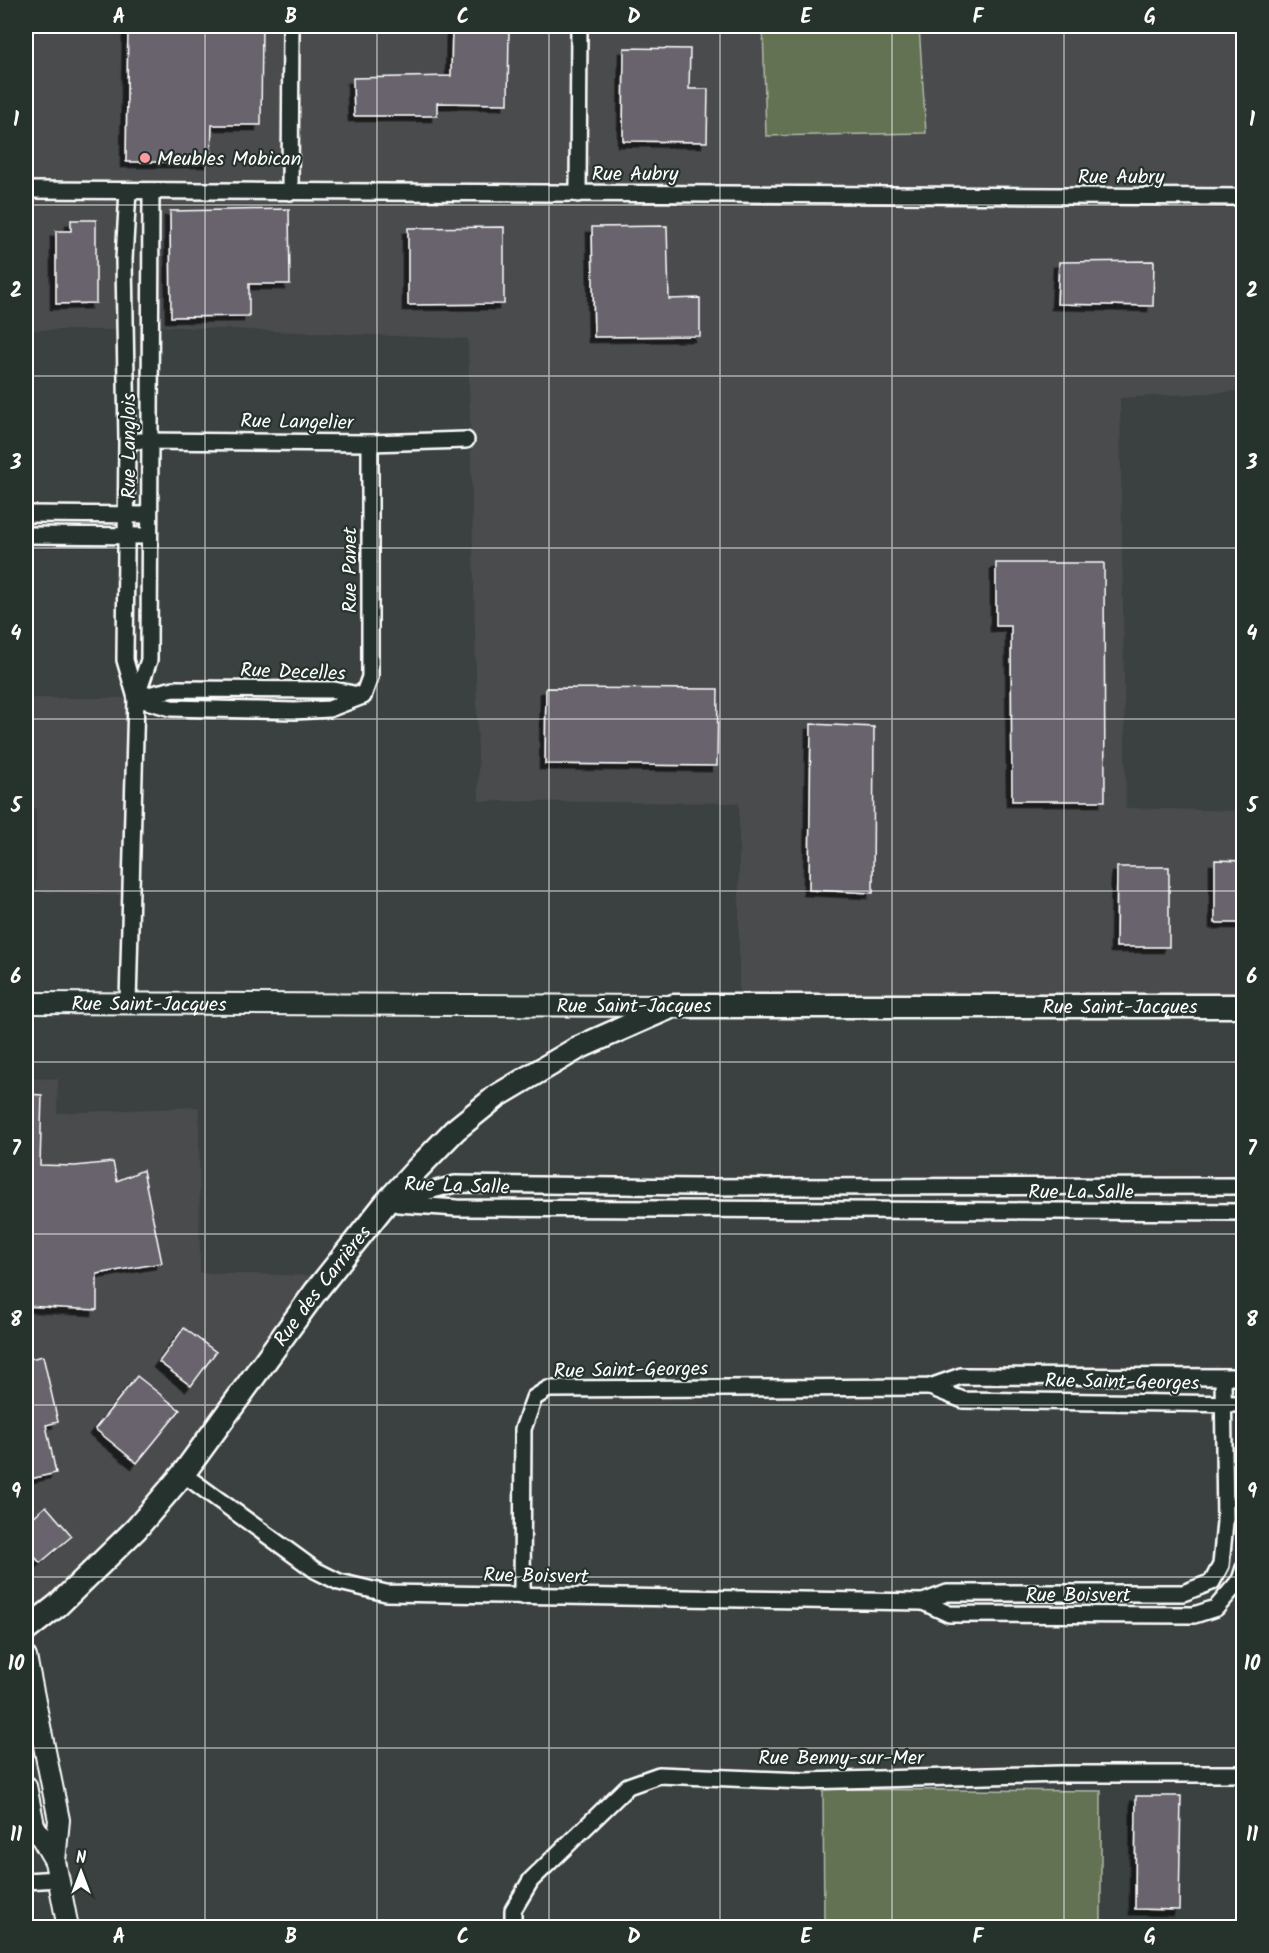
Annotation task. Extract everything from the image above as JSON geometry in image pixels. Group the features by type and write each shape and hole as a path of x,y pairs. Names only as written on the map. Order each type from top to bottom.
{"main road":[{"name":"Rue Saint-Jacques","path":"673,1006 1244,1006"},
{"name":"Rue des Carrières","path":"26,1630 58,1605 128,1537 183,1474 316,1291 386,1203 455,1130 497,1096 578,1048 673,1006"}],"street":[{"path":"290,192 291,26"},
{"path":"578,194 579,26"},
{"name":"Rue Aubry","path":"26,190 1244,198"},
{"name":"Rue Langlois","path":"128,191 124,259 127,440 125,660 136,698 129,1003"},
{"name":"Rue Langlois","path":"136,698 149,660 148,441 152,191"},
{"name":"Rue Langelier","path":"127,440 370,443 466,440"},
{"name":"Rue Panet","path":"363,696 370,677 370,443"},
{"path":"26,514 149,515"},
{"path":"26,535 149,536"},
{"name":"Rue Decelles","path":"136,698 171,708 295,711 329,709 363,696"},
{"name":"Rue Saint-Jacques","path":"26,1003 673,1006"},
{"name":"Rue La Salle","path":"386,1203 455,1184 695,1187 1244,1186"},
{"path":"955,1211 956,1185"},
{"path":"1208,1186 1208,1212"},
{"path":"695,1187 695,1208"},
{"name":"Rue La Salle","path":"386,1203 457,1208 1244,1212"},
{"name":"Rue Saint-Georges","path":"522,1596 524,1429 534,1398 548,1389 930,1387 961,1376 1244,1377"},
{"path":"1223,1377 1225,1522 1221,1565 1212,1582 1228,1594"},
{"name":"Rue Saint-Georges","path":"930,1387 963,1400 1244,1404"},
{"name":"Rue Boisvert","path":"183,1474 315,1570 339,1582 386,1593 923,1602 947,1593 1183,1593 1212,1582"},
{"name":"Rue Boisvert","path":"923,1602 949,1614 1194,1615 1216,1608 1240,1580 1244,1568"},
{"path":"26,1657 60,1820 57,1870 68,1928"},
{"name":"Rue Benny-sur-Mer","path":"513,1928 513,1910 531,1880 628,1786 659,1775 804,1781 1060,1774 1244,1774"},
{"path":"26,1786 34,1825 57,1870"},
{"path":"26,1881 57,1870"}],"shaded area":[{"path":"26,26 763,26 766,136 926,133 919,26 1243,26 1243,391 1120,398 1126,808 1243,811 1243,1006 739,1006 739,803 479,801 468,339 150,326 151,192 128,191 125,330 26,330"},
{"path":"26,698 136,698 132,895 36,892 36,809 26,805"},
{"path":"26,1078 58,1079 57,1113 199,1107 200,1273 328,1276 183,1474 26,1630"}],"green space":[{"path":"763,26 919,26 926,133 766,136"},
{"path":"823,1789 1101,1791 1101,1927 824,1927"}],"building":[{"path":"128,26 262,26 261,125 212,125 211,162 126,162"},
{"path":"452,26 509,26 508,104 437,103 437,116 354,116 353,78 451,76"},
{"path":"624,48 690,49 689,89 708,89 707,142 623,141"},
{"path":"289,209 290,284 249,284 249,316 171,317 170,211"},
{"path":"71,220 96,220 96,303 56,304 56,231 71,231"},
{"path":"667,226 669,299 700,298 700,336 594,337 592,227"},
{"path":"504,227 504,304 408,305 408,228"},
{"path":"1154,261 1153,306 1057,304 1059,262"},
{"path":"996,563 1104,563 1105,801 1012,801 1011,626 996,626"},
{"path":"546,688 718,689 717,766 545,764"},
{"path":"811,724 874,727 873,893 809,890"},
{"path":"1215,860 1244,861 1244,923 1215,923"},
{"path":"1117,867 1169,867 1169,947 1116,947"},
{"path":"26,1094 42,1095 40,1165 75,1166 113,1162 117,1181 143,1170 162,1263 97,1274 97,1310 26,1306"},
{"path":"184,1328 216,1352 191,1386 159,1362"},
{"path":"43,1356 58,1422 46,1425 56,1473 26,1480 26,1360"},
{"path":"137,1376 180,1410 137,1463 95,1429"},
{"path":"46,1506 72,1536 40,1563 26,1546 26,1523"},
{"path":"1136,1796 1181,1796 1179,1910 1135,1909"}],"place":[{"name":"Meubles Mobican","path":"145,158"}]}
